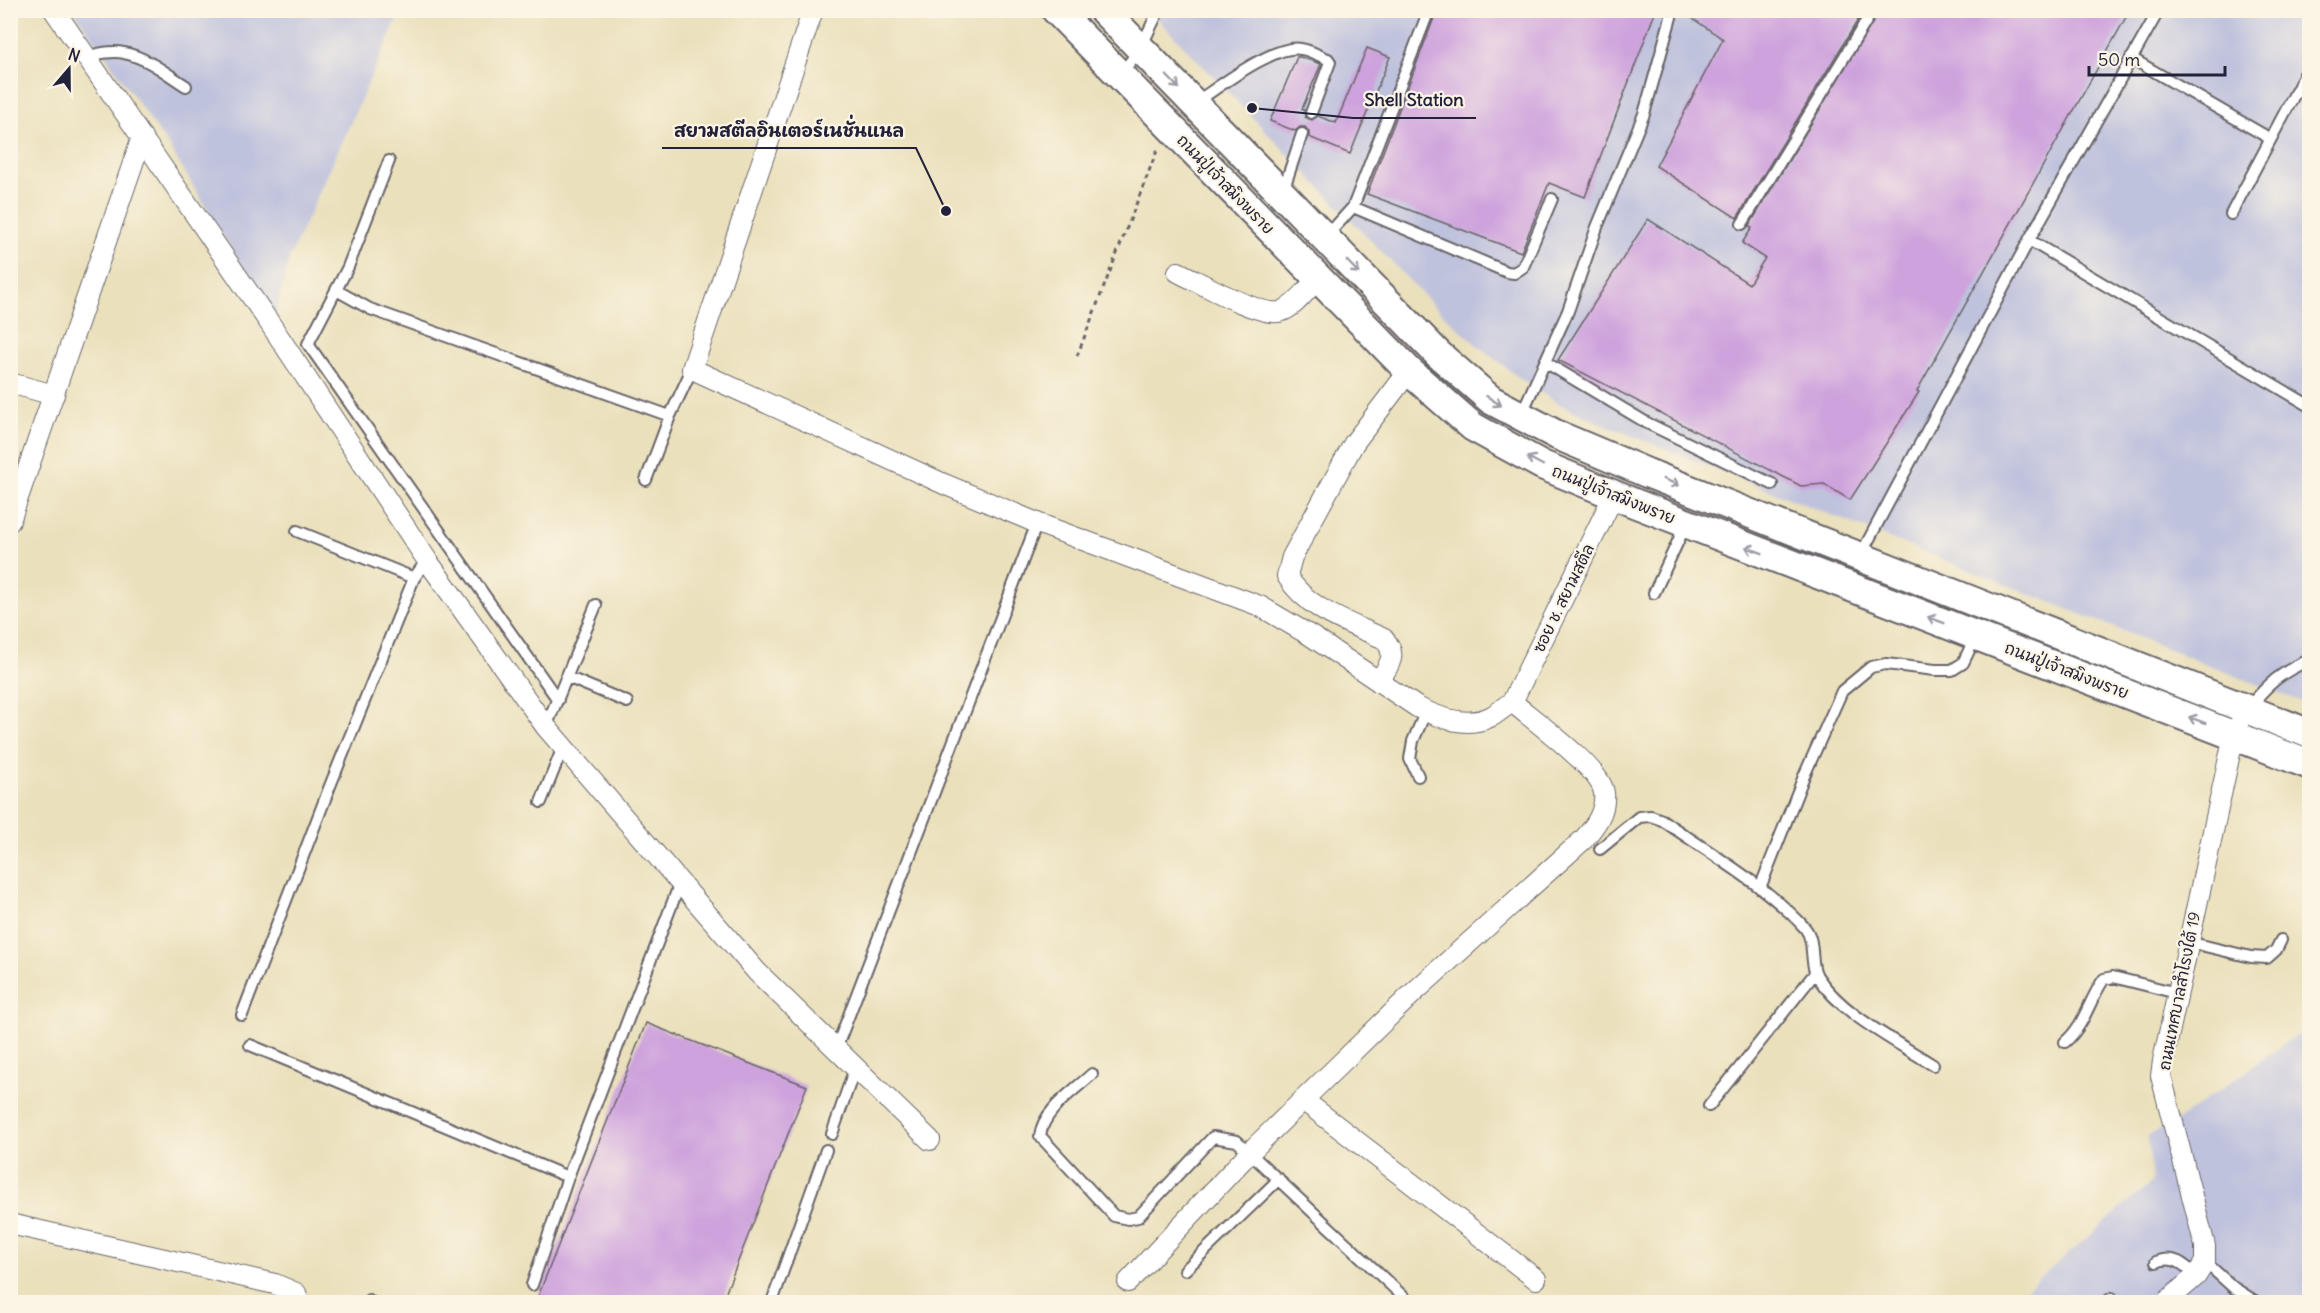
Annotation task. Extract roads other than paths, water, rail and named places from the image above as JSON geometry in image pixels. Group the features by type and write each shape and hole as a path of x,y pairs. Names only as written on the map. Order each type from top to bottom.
{"main road":[{"name":"ถนนปู่เจ้าสมิงพราย","path":"1056,10 1409,371 1473,427 1542,465 1614,495 2310,765"},
{"name":"ถนนปู่เจ้าสมิงพราย","path":"1102,10 1438,354 1491,400 1557,435 1607,456 2310,734"}],"street":[{"path":"54,10 427,560 546,727 757,972 930,1140"},
{"path":"813,10 692,369 944,484 1038,523 1260,606 1311,636 1436,717 1462,722 1489,717 1512,702 1574,753 1598,778 1605,791 1598,822 1584,839 1412,994 1250,1152 1128,1282"},
{"path":"10,521 142,137"},
{"path":"1178,272 1239,302 1268,311 1280,312 1294,303 1318,278"},
{"path":"1379,682 1392,659 1391,647 1384,639 1317,607 1296,590 1287,576 1292,557 1354,443 1409,371"},
{"path":"10,383 54,395"},
{"name":"ซอย ช. สยามสตีล","path":"1512,702 1614,495"},
{"name":"ถนนเทศบาลสำโรงใต้ 19","path":"2201,1269 2205,1246 2161,1076 2234,735 2247,709"},
{"path":"1303,1100 1536,1279"},
{"path":"10,1224 275,1284 296,1293 299,1302"},
{"path":"2166,1302 2201,1269"}],"lane":[{"path":"1120,75 1140,49 1159,10"},
{"path":"1325,238 1353,207 1429,10"},
{"path":"1521,416 1568,311 1597,227 1644,114 1673,10"},
{"path":"1742,224 1874,10"},
{"path":"1859,557 2029,240 2159,10"},
{"path":"1194,104 1257,62 1284,50 1301,48 1328,59 1330,62 1311,113"},
{"path":"87,56 123,52 139,57 186,86"},
{"path":"2131,58 2270,138"},
{"path":"2230,214 2310,65"},
{"path":"1281,194 1302,134"},
{"path":"389,161 348,267 308,345 558,700"},
{"path":"1353,207 1455,252 1514,273 1523,267 1552,199"},
{"path":"2029,240 2310,406"},
{"path":"336,290 370,309 670,416"},
{"path":"1545,362 1647,423 1772,484"},
{"path":"646,480 670,416 692,369"},
{"path":"836,1049 1038,523"},
{"path":"1654,593 1686,524"},
{"path":"297,531 414,578"},
{"path":"242,1015 330,786 414,578 427,560"},
{"path":"546,727 596,605"},
{"path":"1760,888 1804,776 1842,691 1871,667 1886,664 1952,670 1963,663 1976,635"},
{"path":"2247,709 2275,678 2310,660"},
{"path":"567,677 627,702"},
{"path":"1418,776 1410,759 1413,741 1426,711"},
{"path":"541,802 563,747"},
{"path":"1600,849 1639,817 1651,816 1672,827 1760,888 1807,930 1813,950 1815,973 1829,993 1858,1016 1933,1065"},
{"path":"532,1285 568,1177 680,883"},
{"path":"2188,942 2251,957 2267,958 2276,950 2281,939"},
{"path":"1709,1106 1815,973"},
{"path":"2065,1042 2075,1034 2085,1017 2094,992 2104,979 2114,977 2177,993"},
{"path":"250,1045 568,1177"},
{"path":"832,1134 855,1068"},
{"path":"1092,1074 1049,1115 1042,1126 1040,1136 1114,1216 1128,1219 1138,1217 1213,1137 1237,1141 1409,1302"},
{"path":"773,1299 826,1150"},
{"path":"1185,1270 1279,1179"},
{"path":"2156,1262 2175,1259 2186,1266 2201,1269 2256,1302"}],"place":[{"name":"Shell Station","path":"1252,108"},
{"name":"สยามสตีลอินเตอร์เนชั่นแนล","path":"946,211"}]}
